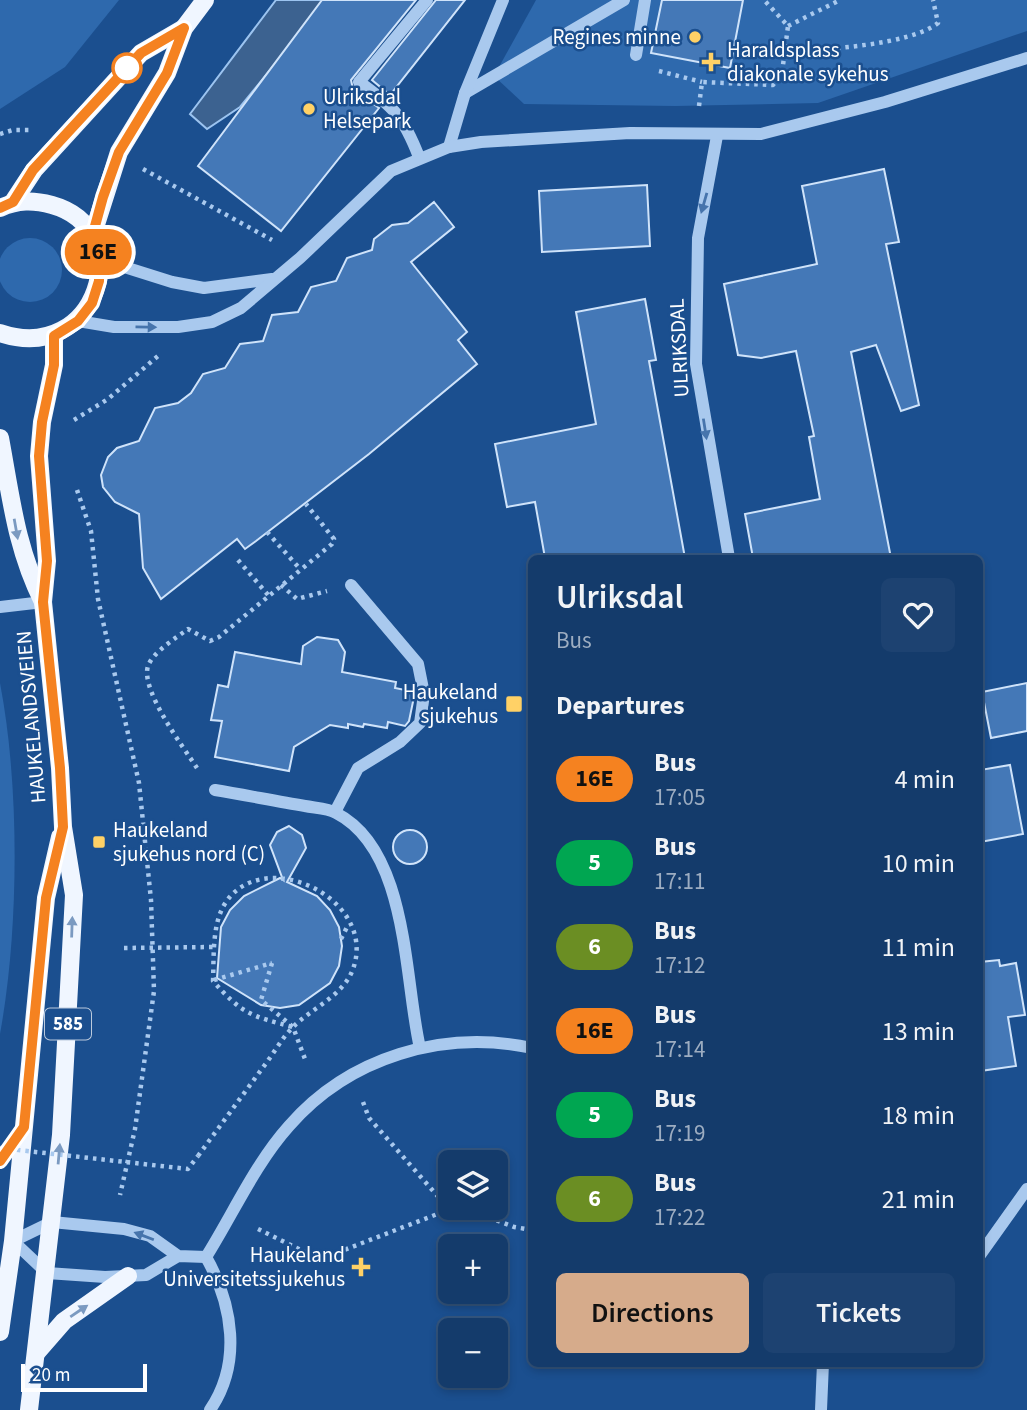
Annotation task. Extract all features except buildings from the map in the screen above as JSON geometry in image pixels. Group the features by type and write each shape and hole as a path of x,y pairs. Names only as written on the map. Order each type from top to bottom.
{"main road":[{"path":"92,237 119,152 167,73 184,28 205,0"},
{"path":"6,205 33,170 141,53 184,28"},
{"path":"0,333 35,340 54,336 78,321 92,303 99,281 99,259 92,237 78,218 61,207 36,200 6,205"},
{"name":"HAUKELANDSVEIEN","path":"29,1410 52,1222 66,1056 74,895 63,827 60,768 43,602 47,561 39,456 42,422 54,365 54,336"},
{"name":"HAUKELANDSVEIEN","path":"0,438 19,545 26,568 43,602"},
{"name":"HAUKELANDSVEIEN","path":"0,1332 13,1241 46,898 63,827"},
{"path":"37,1352 64,1321 128,1276"}],"street":[{"path":"419,157 408,130 393,107 359,82 427,0"},
{"path":"449,147 465,93 503,0"},
{"path":"465,93 624,0"},
{"path":"636,55 645,0"},
{"path":"78,321 114,327 166,327 212,322 241,308 300,258 391,171 419,157 449,147 481,142 630,133 717,136 761,134 885,102 1027,58"},
{"name":"ULRIKSDAL","path":"717,136 698,238 696,364 728,555"},
{"path":"99,259 172,282 204,288 272,279"},
{"path":"335,812 358,768 400,742 420,723 425,694 418,664 351,585"},
{"path":"0,607 43,602"},
{"path":"215,790 335,812 360,831 382,866 393,895 405,940 412,1016 420,1048"},
{"path":"206,1257 288,1126 327,1089 360,1068 420,1048 506,1042 528,1047"},
{"path":"0,1161 24,1127"},
{"path":"983,1251 1027,1189"},
{"path":"178,1256 150,1236 124,1229 52,1222 13,1241 47,1273 146,1275 178,1256 206,1257"},
{"path":"206,1257 218,1278 232,1342 230,1368 221,1395 210,1410"},
{"path":"821,1410 823,1367"}],"path":[{"path":"636,55 650,68 702,82 773,85 782,73 788,26 764,0"},
{"path":"788,26 840,0"},
{"path":"786,51 844,49 926,33 938,23 933,0"},
{"path":"695,135 702,82"},
{"path":"0,134 13,130 42,131"},
{"path":"137,176 141,167 272,240"},
{"path":"61,422 72,421 87,414 164,351"},
{"path":"77,490 91,531 99,599 139,783 153,947 154,991 135,1129 120,1195"},
{"path":"215,790 168,726 149,682 147,668 151,659 188,629 210,641 269,596 334,539 306,504"},
{"path":"267,532 300,570"},
{"path":"238,560 269,596"},
{"path":"281,585 297,599 351,585"},
{"path":"0,1148 188,1169 293,1027 317,1010 352,972 358,951 344,912 329,895 306,883 283,878 244,887 222,908 215,947 213,981 236,1008 258,1018 293,1027"},
{"path":"341,939 348,926 358,923"},
{"path":"124,948 215,947"},
{"path":"213,981 272,963 261,1000 293,1027 305,1059"},
{"path":"362,1100 369,1118 438,1194"},
{"path":"258,1229 305,1252 331,1255 438,1213"},
{"path":"496,1220 528,1229"}],"shaded area":[{"path":"0,0 119,0 65,67 0,109"},
{"path":"276,0 327,0 240,107 207,129 190,114"},
{"name":"Haraldsplass diakonale sykehus","path":"536,0 1027,0 1027,31 818,103 675,106 524,104 494,76"},
{"path":"24,238 36,238 48,243 57,252 62,264 62,276 57,288 48,297 36,302 24,302 12,297 -1,279 -1,261 3,252 12,243"},
{"path":"0,683 11,767 15,858 11,950 0,1034"}],"bus line":[{"name":"16E","path":"0,208 13,202 33,170 141,53 184,28 167,73 119,152 103,197 92,237 99,259 99,281 92,303 78,321 54,336 54,365 42,422 39,456 47,561 43,602 60,768 63,827 46,898 24,1127 0,1161"}],"place":[{"name":"Regines minne","path":"695,37"},
{"name":"Haraldsplass diakonale sykehus","path":"711,62"},
{"name":"Ulriksdal Helsepark","path":"309,109"},
{"name":"Haukeland sjukehus","path":"514,704"},
{"name":"Haukeland sjukehus nord (C)","path":"99,842"},
{"name":"Haukeland Universitetssjukehus","path":"361,1267"}]}
